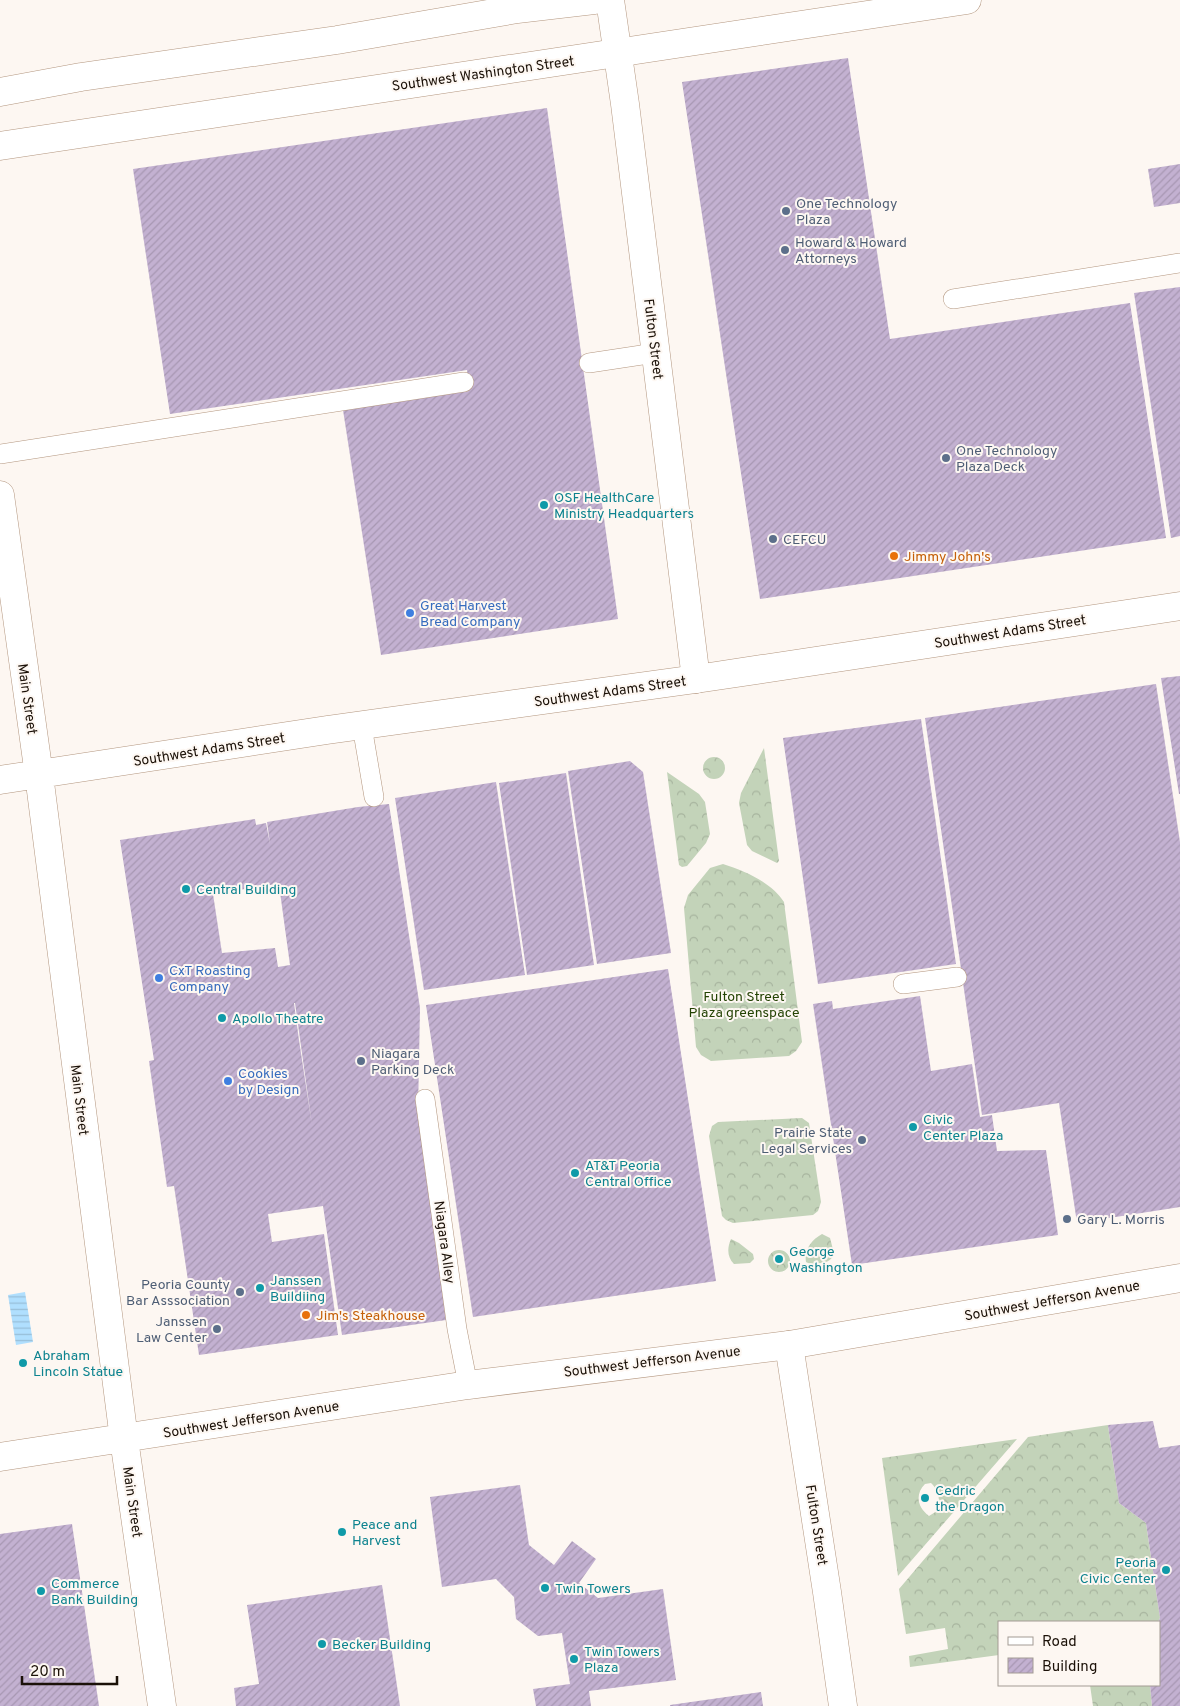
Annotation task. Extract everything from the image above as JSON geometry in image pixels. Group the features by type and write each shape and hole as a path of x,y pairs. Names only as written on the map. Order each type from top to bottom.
{"main road":[{"path":"0,92 81,77 337,40 517,9 594,0"},
{"name":"Fulton Street","path":"610,0 696,679"},
{"name":"Southwest Washington Street","path":"0,146 967,0"},
{"name":"Main Street","path":"0,495 39,775 124,1439 162,1706"},
{"name":"Southwest Adams Street","path":"0,780 327,730 696,679 1180,606"},
{"name":"Southwest Jefferson Avenue","path":"0,1457 468,1385 789,1345 1180,1278"},
{"name":"Fulton Street","path":"789,1345 843,1706"}],"lane":[{"path":"953,299 1180,263"},
{"path":"589,363 655,353"},
{"path":"0,454 464,382"},
{"path":"362,726 374,798"},
{"path":"903,984 957,977"},
{"name":"Niagara Alley","path":"425,1100 457,1329 468,1385"}],"green space":[{"path":"764,748 779,861 777,863 752,851 747,845 739,803 741,793"},
{"path":"714,757 722,760 725,768 722,776 714,779 706,776 703,768 706,760"},
{"path":"667,772 699,794 705,802 710,834 706,843 687,866 682,867 679,865"},
{"name":"Fulton Street Plaza greenspace","path":"723,864 749,874 765,883 784,902 802,1042 796,1051 789,1056 711,1061 701,1055 696,1047 684,908 688,895 710,868"},
{"path":"802,1118 809,1123 821,1202 818,1211 813,1215 733,1223 726,1220 722,1216 709,1136 712,1126 718,1122"},
{"path":"822,1234 830,1238 833,1250 832,1257 827,1262 822,1263 812,1264 806,1262 806,1253 809,1246"},
{"path":"731,1239 753,1254 754,1259 750,1263 734,1264 728,1252"},
{"path":"779,1250 787,1253 790,1261 787,1269 779,1272 771,1269 768,1261 771,1253"},
{"path":"1108,1425 1119,1503 1146,1523 1160,1618 1158,1621 998,1621 998,1655 910,1667 909,1656 948,1649 945,1628 906,1634 899,1589 1028,1437"},
{"path":"1017,1439 898,1576 882,1458","holes":["931,1483 936,1489 939,1499 937,1511 929,1516 922,1509 919,1496 925,1484"]},
{"path":"1090,1686 1150,1686 1152,1706 1093,1706"}],"water":[{"path":"25,1292 33,1342 16,1345 8,1295"}],"building":[{"name":"One Technology Plaza Deck","path":"848,58 890,339 1130,303 1166,538 760,599 682,82"},
{"path":"547,108 618,619 381,655 343,410 469,391 467,370 170,414 133,169"},
{"path":"1180,164 1180,203 1154,207 1148,169"},
{"path":"1180,287 1180,536 1171,538 1134,293"},
{"path":"1180,676 1180,794 1179,794 1161,678"},
{"path":"1156,684 1180,842 1180,1207 1077,1223 1059,1103 982,1115 925,718"},
{"path":"921,719 956,964 818,984 783,738"},
{"path":"630,761 643,772 671,953 597,964 568,771"},
{"path":"566,773 594,965 527,975 499,783"},
{"path":"496,782 525,975 424,990 395,798"},
{"path":"389,804 420,1008 418,1113 446,1320 342,1335 316,1158 323,1206 268,1214 272,1242 324,1234 338,1335 199,1355 174,1186 167,1187 149,1061 154,1060 120,840 255,819 256,825 266,823 270,844 267,822 358,807","holes":["276,884 277,892 280,892 290,965 278,967 275,948 222,953 213,894","295,1003 312,1125 299,1040"]},
{"name":"AT&T Peoria Central Office","path":"668,969 716,1281 473,1317 426,1005"},
{"name":"Civic Center Plaza","path":"920,996 931,1071 972,1064 980,1117 992,1115 997,1151 1046,1150 1058,1235 852,1265 813,1004 832,1001 833,1009"},
{"name":"Peoria Civic Center","path":"1153,1421 1159,1448 1180,1445 1180,1706 1152,1706 1150,1686 1160,1686 1160,1618 1146,1523 1119,1503 1108,1425"},
{"name":"Twin Towers","path":"520,1485 529,1545 554,1565 572,1541 596,1559 579,1583 598,1598 663,1589 676,1680 589,1691 591,1706 536,1706 533,1689 570,1684 562,1633 538,1636 516,1619 514,1597 496,1579 442,1587 430,1497"},
{"name":"Commerce Bank Building","path":"72,1524 99,1706 0,1706 0,1534"},
{"name":"Becker Building","path":"382,1585 400,1706 236,1706 234,1688 259,1684 247,1605"},
{"name":"Twin Towers Plaza","path":"761,1692 763,1706 670,1706 670,1705"}],"place":[{"name":"One Technology Plaza","path":"786,211"},
{"name":"Howard & Howard Attorneys","path":"785,250"},
{"name":"One Technology Plaza Deck","path":"946,458"},
{"name":"OSF HealthCare Ministry Headquarters","path":"544,505"},
{"name":"CEFCU","path":"773,539"},
{"name":"Jimmy John's","path":"894,556"},
{"name":"Great Harvest Bread Company","path":"410,613"},
{"name":"Central Building","path":"186,889"},
{"name":"CxT Roasting Company","path":"159,978"},
{"name":"Apollo Theatre","path":"222,1018"},
{"name":"Niagara Parking Deck","path":"361,1061"},
{"name":"Cookies by Design","path":"228,1081"},
{"name":"Civic Center Plaza","path":"913,1127"},
{"name":"Prairie State Legal Services","path":"862,1140"},
{"name":"AT&T Peoria Central Office","path":"575,1173"},
{"name":"Gary L. Morris","path":"1067,1219"},
{"name":"George Washington","path":"779,1259"},
{"name":"Janssen Buildiing","path":"260,1288"},
{"name":"Peoria County Bar Asssociation","path":"240,1292"},
{"name":"Jim's Steakhouse","path":"306,1315"},
{"name":"Janssen Law Center","path":"217,1329"},
{"name":"Abraham Lincoln Statue","path":"23,1363"},
{"name":"Cedric the Dragon","path":"925,1498"},
{"name":"Peace and Harvest","path":"342,1532"},
{"name":"Peoria Civic Center","path":"1166,1570"},
{"name":"Twin Towers","path":"545,1588"},
{"name":"Commerce Bank Building","path":"41,1591"},
{"name":"Becker Building","path":"322,1644"},
{"name":"Twin Towers Plaza","path":"574,1659"}]}
